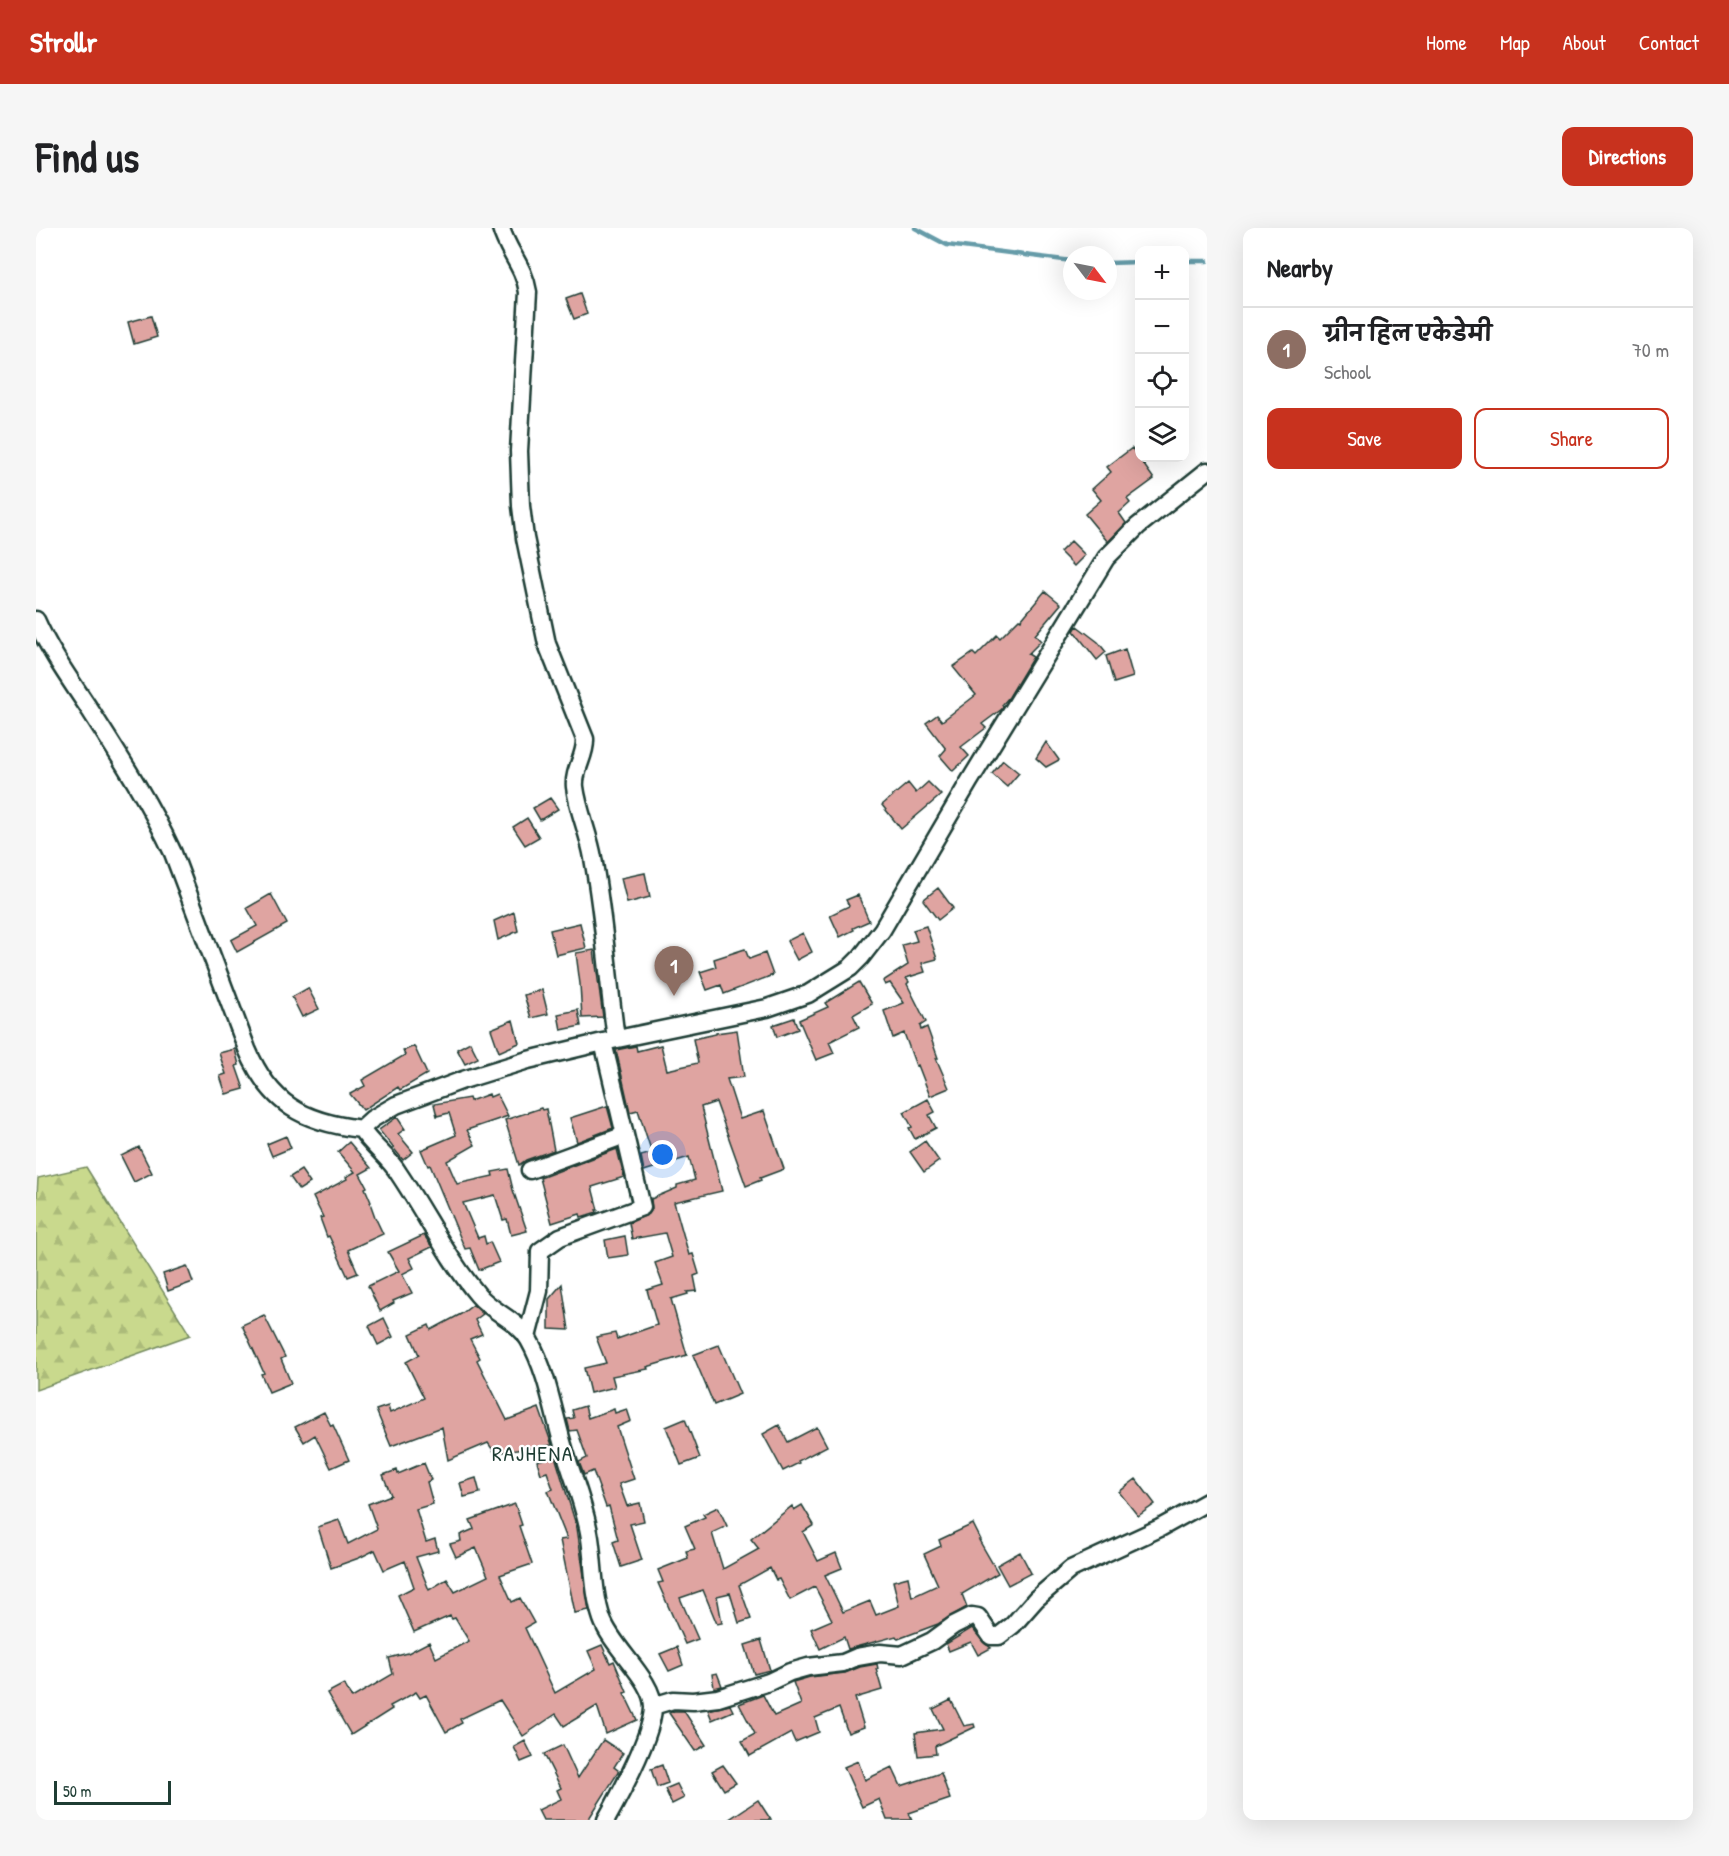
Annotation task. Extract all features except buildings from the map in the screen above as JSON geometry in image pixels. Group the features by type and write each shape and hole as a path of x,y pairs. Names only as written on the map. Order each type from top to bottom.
{"street":[{"path":"501,228 505,241 524,273 528,292 519,451 519,483 525,538 547,644 585,739 584,753 577,768 575,785 593,856 604,934 610,1041 625,1135 642,1207 560,1237 540,1251 539,1291 527,1337"},
{"path":"361,1129 372,1119 396,1105 463,1080 528,1060 734,1016 791,1001 829,982 861,957 897,906 975,772 1106,558 1137,526 1207,471"},
{"path":"36,620 52,651 114,747 162,829 247,1049 264,1082 275,1095 298,1112 332,1125 361,1129"},
{"path":"361,1129 369,1142 398,1171 479,1296 515,1324 527,1337 549,1391 587,1524 602,1617 612,1638 645,1683 652,1697 653,1706 648,1729 621,1792 606,1820"},
{"path":"530,1170 625,1135"},
{"path":"653,1706 673,1700 693,1701 718,1698 808,1667 843,1663 857,1657 880,1653 902,1655 932,1641 954,1625 972,1616 978,1617 991,1636 999,1636 1013,1625 1036,1599 1071,1569 1160,1528 1207,1502"}],"green space":[{"path":"86,1167 190,1335 36,1390 38,1178"}],"waterway":[{"path":"915,228 947,245 1063,260"},
{"path":"1189,261 1207,261"},
{"path":"1117,263 1135,262"}],"place":[{"name":"ग्रीन हिल एकेडेमी","path":"674,996"}],"district":[{"name":"RAJHENA","path":"533,1453"}]}
